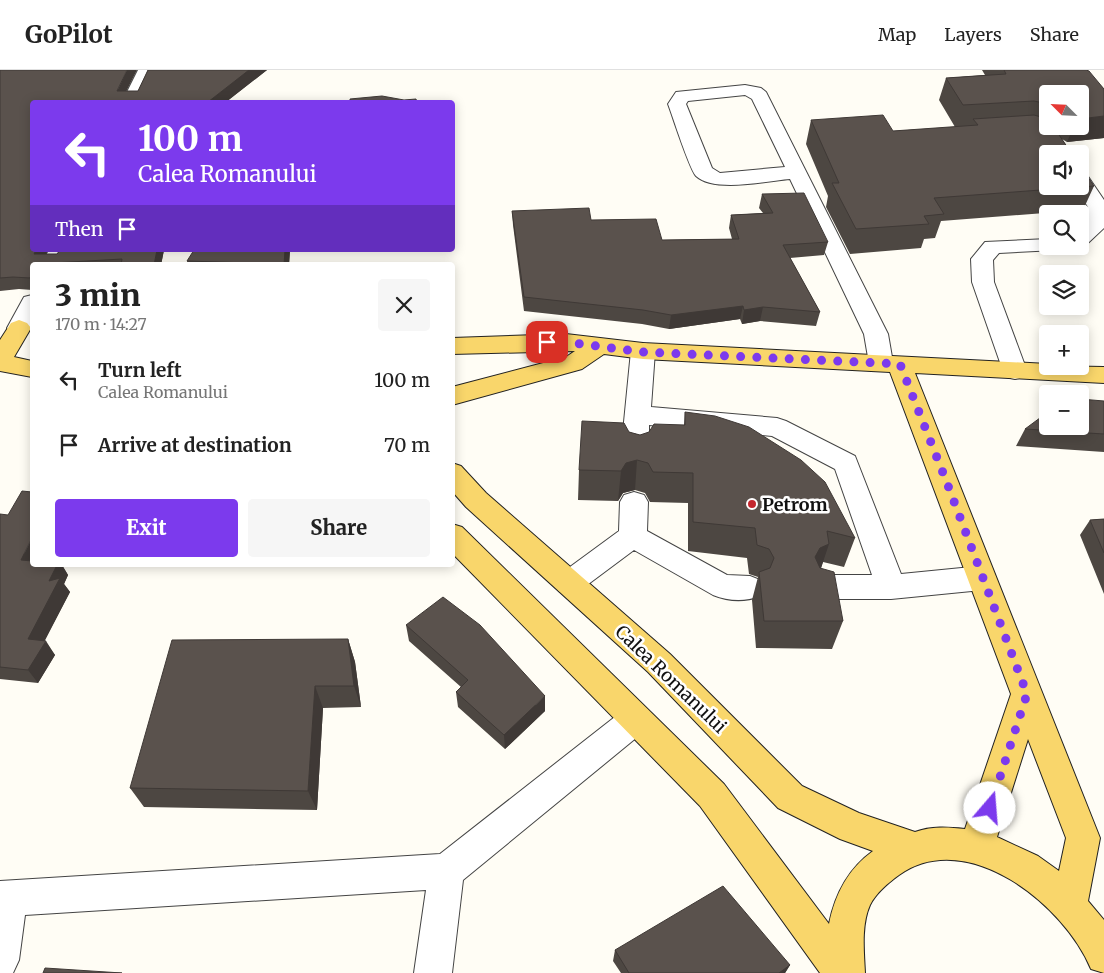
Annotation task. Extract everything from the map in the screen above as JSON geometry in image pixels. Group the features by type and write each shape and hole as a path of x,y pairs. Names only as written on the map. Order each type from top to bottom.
{"main road":[{"path":"17,328 0,362 30,369"},
{"path":"455,346 566,342 642,352 1104,375"},
{"path":"455,395 574,363 600,346"},
{"path":"890,364 982,578 1083,838 1070,903"},
{"name":"Calea Romanului","path":"455,476 476,500 659,663 790,797 852,827 912,848"},
{"path":"455,537 712,795 844,973"},
{"path":"976,847 1027,694"},
{"path":"844,973 845,933 856,895 880,865 912,848 943,844 976,847 1010,858 1042,877 1070,903 1100,946 1104,956"}],"street":[{"path":"132,100 147,70"},
{"path":"798,172 720,179 711,177 703,171 677,104 679,100 682,96 745,90 755,92 760,96 798,172 890,364"},
{"path":"1089,193 1098,207 1098,222 1089,230"},
{"path":"1015,371 982,282 982,259 993,247 1039,245"},
{"path":"17,328 30,305"},
{"path":"636,454 642,352"},
{"path":"637,415 777,427 846,463 891,587"},
{"path":"633,536 634,502"},
{"path":"569,583 633,536"},
{"path":"633,536 722,587 750,588"},
{"path":"822,587 891,587 982,578"},
{"path":"0,960 4,899 446,871 636,719"},
{"path":"433,973 446,871"}],"building":[{"path":"0,70 127,70 117,91 138,91 148,70 249,70 211,100 30,100 30,252 35,252 34,254 57,254 58,252 157,252 155,262 122,262 122,259 30,262 30,278 0,278"},
{"path":"1004,70 1089,71 1104,89 1104,116 1089,118 1089,85 1039,85 1039,102 963,105 946,78 1006,74"},
{"path":"382,96 404,100 350,100"},
{"path":"883,115 893,131 978,125 973,119 1034,115 1039,116 1039,135 1059,135 1066,145 1039,145 1039,190 934,198 944,214 924,216 929,224 856,229 832,183 839,183 811,120"},
{"path":"1089,178 1094,186 1089,186"},
{"path":"804,193 828,242 783,245 820,312 763,307 744,310 743,306 671,315 643,310 524,297 512,211 589,208 591,220 656,219 662,240 739,239 731,215 773,213 762,194"},
{"path":"193,252 285,252 284,262 187,261"},
{"path":"1089,400 1104,401 1104,434 1089,433"},
{"path":"685,412 715,416 749,427 801,460 825,482 855,538 827,531 829,544 820,548 815,557 820,568 834,572 843,621 764,621 759,572 770,568 774,558 769,549 757,545 755,528 693,522 693,473 653,472 648,463 637,460 626,463 621,471 579,470 582,421 624,423 629,432 640,435 649,432 654,424 685,425"},
{"path":"1039,419 1039,430 1025,429"},
{"path":"22,491 30,492 30,542 21,560 30,561 30,567 56,567 49,581 60,578 28,639 46,641 28,670 0,667 0,514 8,515"},
{"path":"1104,519 1104,553 1090,520"},
{"path":"443,597 480,625 545,696 504,735 456,692 468,680 406,625"},
{"path":"348,639 354,686 315,686 308,791 130,788 172,640"},
{"path":"723,886 790,965 779,973 629,973 615,950"},
{"path":"45,968 122,973 43,973"}],"place":[{"name":"Petrom","path":"752,504"}],"route":[{"path":"547,342 566,342 642,352 900,364 1027,694 990,808"}]}
